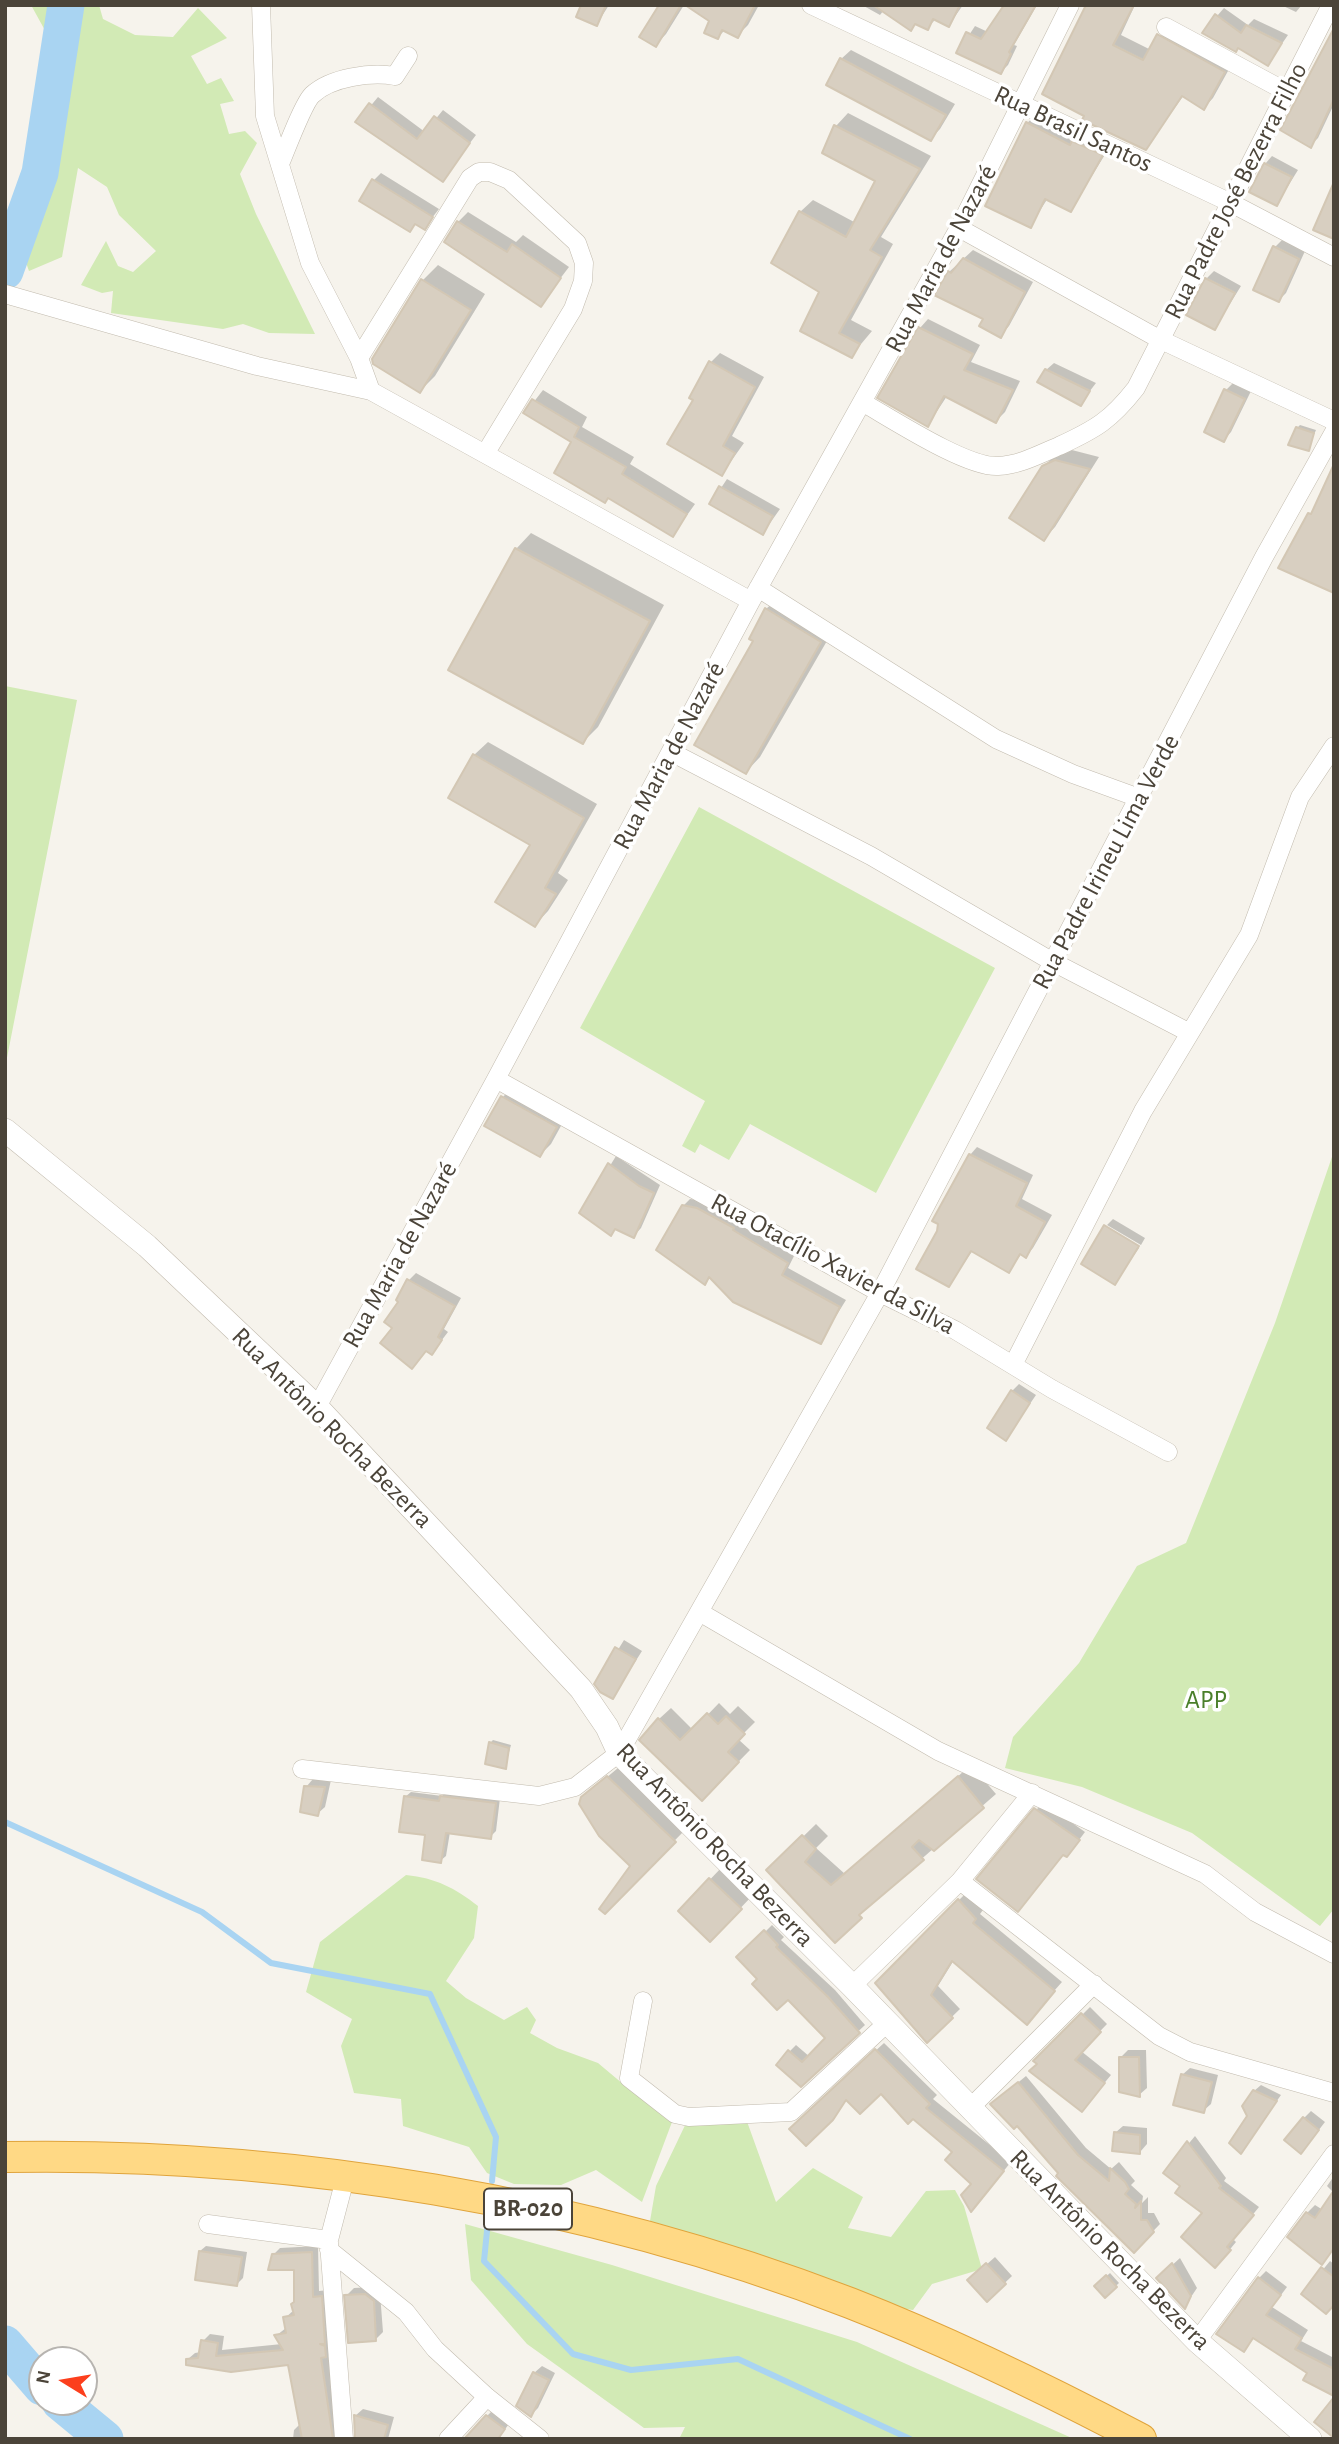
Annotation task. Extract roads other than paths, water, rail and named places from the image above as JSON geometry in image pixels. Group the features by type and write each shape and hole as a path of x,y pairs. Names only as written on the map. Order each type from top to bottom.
{"highway":[{"name":"BR-020","path":"5,2157 198,2161 346,2175 540,2211 702,2253 849,2303 1014,2373 1141,2439"}],"street":[{"path":"261,5 265,116 310,263 359,358 371,391"},
{"name":"Rua Brasil Santos","path":"811,5 1231,203 1334,257"},
{"name":"Rua Maria de Nazaré","path":"317,1407 496,1079 754,594 960,228 1070,5"},
{"name":"Rua Padre José Bezerra Filho","path":"862,402 963,457 995,467 1021,463 1082,436 1114,416 1136,388 1285,91 1332,5"},
{"path":"1166,27 1285,91"},
{"path":"280,164 312,95 347,78 377,73 395,76 408,56"},
{"path":"359,358 470,177 479,172 491,172 509,180 577,243 583,262 583,281 573,309 485,454"},
{"path":"960,228 1159,339 1334,421"},
{"path":"5,294 257,366 371,391 485,454 754,594 996,739 1073,774 1139,799"},
{"name":"Rua Padre Irineu Lima Verde","path":"619,1752 701,1613 880,1293 1264,557 1334,432"},
{"path":"1013,1365 1143,1111 1249,935 1300,797 1334,746"},
{"path":"671,752 872,856 1053,962 1190,1033"},
{"name":"Rua Otacílio Xavier da Silva","path":"496,1079 880,1293 955,1330 1168,1452"},
{"name":"Rua Antônio Rocha Bezerra","path":"5,1130 147,1246 317,1407 581,1689 607,1727 619,1752 852,1986 886,2024 1197,2341 1310,2439"},
{"path":"701,1613 938,1751 1205,1874 1255,1912 1334,1954"},
{"path":"302,1769 538,1796 575,1787 619,1752"},
{"path":"852,1986 960,1881 1032,1793"},
{"path":"960,1881 1158,2036 1190,2052 1334,2093"},
{"path":"970,2108 1094,1984"},
{"path":"643,2001 629,2078 675,2114 689,2117 791,2112 886,2024"},
{"path":"1197,2341 1334,2154"},
{"path":"344,2439 329,2245 346,2175"},
{"path":"208,2224 329,2245 406,2312 435,2348 488,2397 540,2439"},
{"path":"448,2439 488,2397"}],"waterway":[{"path":"5,271 40,173 66,5"},
{"path":"5,1822 202,1912 271,1963 430,1994 496,2137 492,2181"},
{"path":"488,2221 484,2261 573,2354 631,2370 738,2359 910,2439"},
{"path":"5,2344 28,2371"},
{"path":"77,2416 105,2439"}],"park label":[{"name":"APP","path":"1206,1700"}]}
